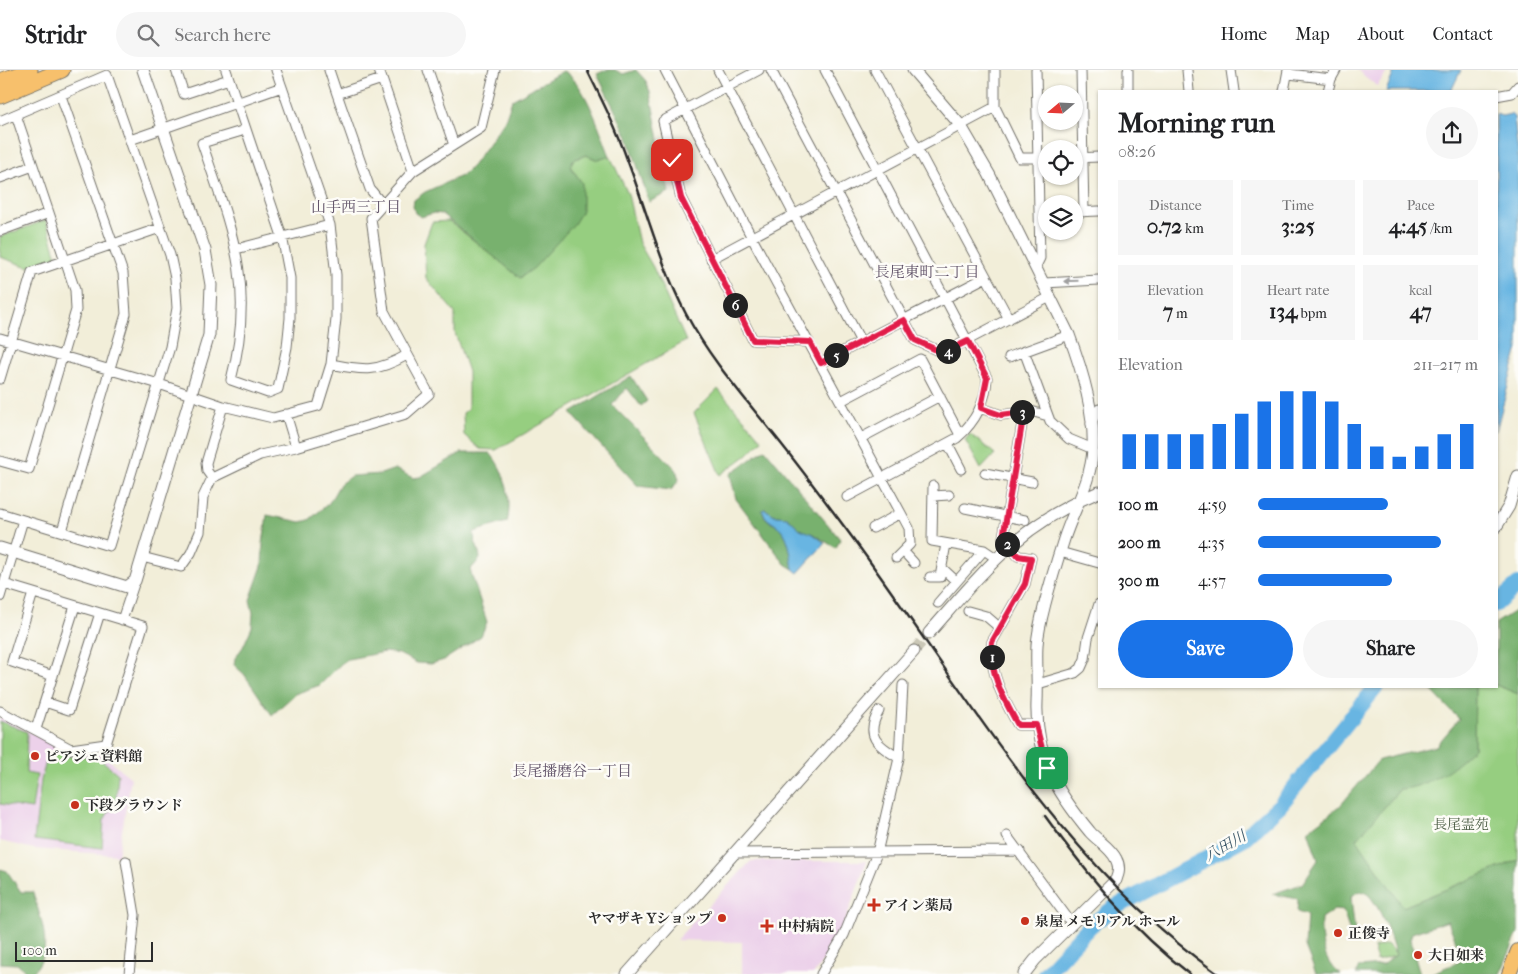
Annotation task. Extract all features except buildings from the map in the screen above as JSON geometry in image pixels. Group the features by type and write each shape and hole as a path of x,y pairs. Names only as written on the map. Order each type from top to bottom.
{"highway":[{"path":"0,81 30,70"},
{"path":"0,96 62,70"}],"main road":[{"path":"1508,974 1518,951"}],"street":[{"path":"122,620 192,396 209,335 211,285 205,250 143,70"},
{"path":"176,70 184,94 227,74 282,236 290,278 290,318 287,347 278,389 268,393 231,380 243,316 242,286 236,248 202,142 245,130"},
{"path":"0,338 159,384 223,406 273,418 318,406 331,364 336,319 336,293 330,225 276,70"},
{"path":"329,70 370,189 382,204"},
{"path":"428,70 454,145"},
{"path":"142,557 182,567 191,553 200,532 203,497 212,478 260,455 296,447 406,414 429,394 384,311 371,218 413,171 481,128 495,70"},
{"path":"665,70 751,236 909,528 910,544 900,555 914,563"},
{"path":"718,70 792,215 861,342"},
{"path":"759,70 663,121 681,198 753,340 810,342"},
{"path":"771,70 834,192 915,340 943,353 1050,297"},
{"path":"825,70 987,378 981,408 960,435 948,444 847,497"},
{"path":"875,70 1009,319"},
{"path":"913,70 961,126 989,174 1036,266 1079,360 1095,423 1088,478 1060,552 1037,644 1036,725 1047,768 1063,798 1096,839 1112,852 1119,867 1116,880 1024,974"},
{"path":"995,70 995,107 1020,158 1038,158"},
{"path":"1036,70 1041,140"},
{"path":"1079,140 1081,70"},
{"path":"1128,70 1128,90"},
{"path":"1187,70 1189,90"},
{"path":"1230,70 1234,90"},
{"path":"1328,90 1336,70"},
{"path":"1284,90 1288,72 1331,79"},
{"path":"337,94 380,74 413,171"},
{"path":"0,121 107,75 160,228 175,278 177,308 170,346 109,546 0,513"},
{"path":"1498,96 1512,93 1518,86"},
{"path":"130,140 282,87"},
{"path":"61,96 123,273 126,314 62,531"},
{"path":"711,259 995,107"},
{"path":"0,461 29,469 76,310 75,290 16,115"},
{"path":"1083,158 1098,157"},
{"path":"0,178 33,166"},
{"path":"1081,185 1084,212 1098,211"},
{"path":"0,231 49,214"},
{"path":"236,248 330,225"},
{"path":"0,379 32,272 160,228"},
{"path":"1036,266 1040,258 1041,240"},
{"path":"821,363 986,277"},
{"path":"1044,283 1098,280"},
{"path":"1009,357 1068,335"},
{"path":"1024,351 1050,421 1069,439 1093,449"},
{"path":"331,364 373,370 389,365 407,355"},
{"path":"841,401 920,358 960,435"},
{"path":"861,438 940,396"},
{"path":"212,478 206,471 206,463 223,406"},
{"path":"981,408 1001,415 1031,411 1048,416"},
{"path":"1024,412 1003,538 1018,556 1031,558 1025,584 992,642 991,652 994,676 1001,696 1018,725 1036,725"},
{"path":"286,414 296,447"},
{"path":"948,444 961,469"},
{"path":"985,473 1032,482"},
{"path":"1498,524 1509,506 1518,476"},
{"path":"933,486 932,541 984,550 996,558"},
{"path":"929,633 1008,546 1051,515 1098,492"},
{"path":"933,496 949,495"},
{"path":"965,508 1025,520"},
{"path":"873,528 901,513"},
{"path":"0,597 23,520"},
{"path":"930,577 940,577 946,544"},
{"path":"0,548 127,587 135,581"},
{"path":"938,602 984,550"},
{"path":"1060,552 1098,563"},
{"path":"942,568 956,581"},
{"path":"0,711 71,749 106,744 143,626 4,584"},
{"path":"33,593 12,662 53,676"},
{"path":"36,729 75,606"},
{"path":"1038,684 1075,673 1081,668 1086,659 1088,638 1098,607"},
{"path":"968,611 986,616 1000,628"},
{"path":"45,702 69,710 100,613"},
{"path":"1088,638 1098,638"},
{"path":"627,974 914,651"},
{"path":"821,974 844,935 877,853 899,758 903,685"},
{"path":"879,711 874,720 874,740 878,745 899,758"},
{"path":"1007,836 1072,924"},
{"path":"734,853 1020,852"},
{"path":"126,861 135,915 129,974"}],"shaded area":[{"path":"1357,70 1389,70 1377,86"},
{"path":"0,717 70,752 99,752 131,778 118,855 34,849 0,841"},
{"name":"中村病院","path":"751,861 867,861 840,935 814,974 742,974 742,942 676,940"}],"green space":[{"path":"606,70 615,70 623,74 636,70 646,81 650,92 669,192 649,202 628,137 597,74"},
{"path":"563,71 571,77 585,96 610,156 598,160 586,155 573,160 570,166 582,183 582,211 574,224 534,268 520,278 442,214 434,213 421,217 415,213 414,200 425,192 463,175 473,165 505,120 512,100"},
{"path":"586,155 598,160 610,156 628,194 639,243 653,267 686,341 496,450 480,449 464,435 463,413 468,409 468,372 455,333 455,313 426,278 424,244 432,222 449,221 521,278 582,183 570,166 573,160"},
{"path":"46,220 57,257 28,267 0,257 0,237"},
{"path":"631,376 647,401 641,406 627,388 612,405 676,469 679,480 671,490 638,486 571,413"},
{"path":"718,389 762,440 747,455 720,475 694,413"},
{"path":"970,434 995,454 981,469 965,440"},
{"path":"765,449 840,539 836,548 813,534 800,529 787,517 776,516 765,509 762,510 768,521 784,533 789,546 793,569 785,564 736,499 730,474"},
{"path":"461,453 490,453 504,477 509,504 507,522 474,532 480,559 470,570 487,622 481,636 444,660 431,664 417,663 399,654 385,652 348,659 320,685 295,694 272,715 244,674 234,665 235,658 243,647 252,627 253,613 250,600 262,566 267,515 301,522 309,520 329,503 340,484 351,476 381,474 395,469 413,478 420,477"},
{"path":"1518,609 1518,694 1498,686 1498,622"},
{"name":"長尾霊苑","path":"1498,686 1518,694 1518,860 1403,907 1356,839 1400,789 1474,748 1475,688 1498,688"},
{"path":"1433,688 1475,688 1474,748 1450,769 1430,781 1410,788 1400,789 1357,839 1403,907 1518,860 1518,933 1500,974 1430,974 1463,960 1448,921 1412,933 1410,939 1420,974 1356,974 1359,967 1382,965 1396,955 1377,906 1366,892 1357,892 1351,897 1355,933 1349,929 1343,911 1334,910 1321,919 1322,942 1326,957 1335,970 1341,974 1316,974 1305,946 1307,915 1297,912 1298,899 1272,894 1302,884 1318,860 1308,830 1339,807 1379,760 1436,746 1459,719 1432,691"},
{"path":"0,721 27,732 26,773 37,775 32,809 0,804"},
{"name":"下段グラウンド","path":"55,752 67,756 98,757 118,774 116,799 104,820 102,848 34,840 41,780 48,755"},
{"path":"0,869 7,871 21,892 33,892 42,924 45,944 39,964 32,973 28,973 17,964 0,963"},
{"path":"1387,944 1397,955 1377,961 1373,948"}],"water":[{"path":"1395,70 1461,70 1451,90 1386,90"},
{"path":"1511,114 1514,117 1518,154 1518,348 1498,423 1498,115 1502,116"},
{"path":"765,509 776,516 787,517 800,529 813,534 825,543 798,573 793,569 790,550 784,533 766,518 762,510"}],"waterway":[{"name":"八田川","path":"1498,602 1518,585"},
{"name":"八田川","path":"1045,974 1090,926 1112,909 1244,838 1280,805 1375,688"}],"tunnel":[{"path":"914,651 929,633"}],"railway":[{"path":"587,70 619,138 677,296 695,331 716,362 837,517 972,708 1060,824 1109,878 1161,929 1218,974"},
{"path":"1045,816 1112,901 1149,939 1190,974"}],"place":[{"name":"ピアジェ資料館","path":"35,756"},
{"name":"下段グラウンド","path":"75,805"},
{"name":"アイン薬局","path":"874,905"},
{"name":"ヤマザキ Yショップ","path":"722,918"},
{"name":"泉屋 メモリアル ホール","path":"1025,921"},
{"name":"中村病院","path":"767,926"},
{"name":"正俊寺","path":"1338,933"},
{"name":"大日如来","path":"1418,955"}],"district":[{"name":"山手西三丁目","path":"356,207"},
{"name":"長尾東町二丁目","path":"927,272"},
{"name":"長尾播磨谷一丁目","path":"572,771"}],"route":[{"path":"672,160 681,198 753,340 810,342 821,363 904,320 915,340 943,353 968,341 987,378 987,388 981,408 1001,415 1024,412 1003,538 1018,556 1031,558 1025,584 992,642 991,652 994,676 1001,696 1018,725 1036,725 1040,747 1047,768"}]}
